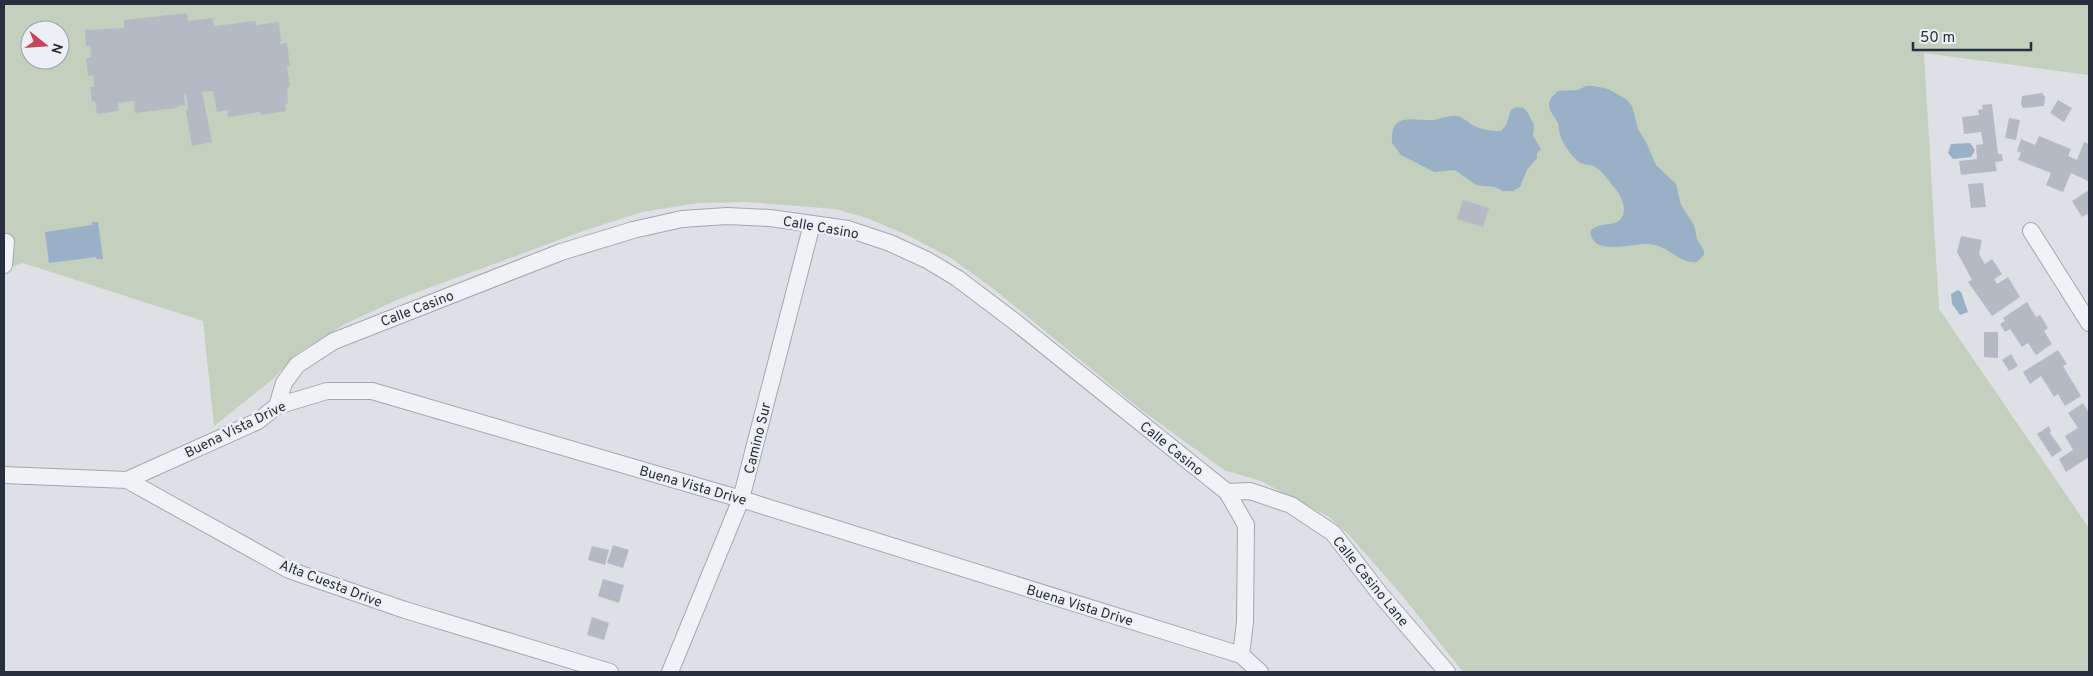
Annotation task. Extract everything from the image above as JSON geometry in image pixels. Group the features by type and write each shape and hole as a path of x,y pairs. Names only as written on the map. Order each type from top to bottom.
{"street":[{"name":"Calle Casino","path":"277,406 284,383 297,365 334,341 561,252 633,230 682,219 726,216 770,218 848,229 890,243 927,260 957,278 1014,321 1227,492 1246,525 1245,622 1241,655"},
{"name":"Camino Sur","path":"670,672 741,499 812,224"},
{"path":"2031,231 2089,324"},
{"path":"4,264 6,242"},
{"name":"Buena Vista Drive","path":"127,480 258,421 277,406 327,391 372,390 741,499 1241,655 1260,672"},
{"name":"Alta Cuesta Drive","path":"4,475 127,480 288,570 404,610 610,672"},
{"name":"Calle Casino Lane","path":"1227,492 1250,491 1291,505 1333,532 1380,594 1447,672"}],"green space":[{"path":"4,4 2089,4 2089,75 1924,53 1939,309 2089,528 2089,672 1463,672 1400,593 1349,535 1329,517 1261,481 1224,470 1140,409 995,290 951,258 905,234 867,218 835,209 748,202 698,203 642,212 583,231 399,299 345,324 298,353 273,379 214,426 203,321 23,263 4,269"}],"water":[{"path":"1586,86 1608,89 1626,99 1632,106 1638,129 1656,165 1676,184 1681,205 1694,225 1697,239 1704,251 1704,255 1697,262 1685,261 1656,245 1644,244 1612,247 1599,245 1591,236 1591,232 1597,226 1615,223 1622,217 1624,208 1622,199 1600,171 1594,166 1582,164 1569,152 1561,138 1558,123 1549,106 1550,99 1558,91 1578,90"},
{"path":"1517,107 1524,108 1528,113 1534,125 1533,136 1541,149 1537,153 1537,158 1527,170 1520,187 1513,191 1503,191 1495,187 1476,185 1455,170 1434,172 1401,155 1392,143 1392,133 1395,126 1404,120 1434,120 1457,116 1474,126 1487,130 1501,131 1506,125 1511,110"},
{"path":"1970,143 1975,150 1971,157 1953,159 1948,153 1951,144"},
{"path":"92,222 98,222 103,259 97,259 96,257 49,263 45,232 92,225"},
{"path":"1958,290 1961,292 1968,312 1960,315 1952,304 1951,294"}],"building":[{"path":"187,13 188,21 213,18 214,26 256,21 256,25 279,22 280,44 287,43 290,65 287,66 290,87 287,87 288,103 285,104 286,111 261,115 260,112 228,117 227,110 217,112 213,91 202,92 212,142 192,146 186,111 188,110 186,94 184,94 185,105 177,106 177,108 135,113 134,101 118,103 119,111 97,114 95,101 92,102 90,87 94,87 93,75 88,76 86,58 91,57 90,45 86,46 85,30 124,28 124,20"},
{"path":"2042,93 2045,97 2044,106 2023,108 2021,104 2022,96"},
{"path":"2058,100 2072,108 2064,122 2050,113"},
{"path":"1992,104 1998,154 2002,154 2003,161 1995,162 1997,171 1961,175 1959,161 1977,159 1976,145 1983,144 1981,132 1964,134 1962,117 1979,115 1978,110 1983,109 1982,105"},
{"path":"2009,118 2020,120 2016,140 2005,138"},
{"path":"2039,136 2071,149 2068,156 2077,160 2084,142 2089,144 2088,181 2071,173 2063,192 2046,185 2051,173 2018,160 2021,153 2017,151 2021,139 2035,145"},
{"path":"1983,183 1986,207 1971,208 1968,184"},
{"path":"2089,190 2089,213 2082,217 2072,201"},
{"path":"1463,200 1489,208 1483,227 1457,219"},
{"path":"1961,236 1982,240 1979,254 1985,264 1992,259 2002,274 1994,279 1997,284 2008,277 2020,297 1992,316 1968,282 1972,280 1957,252"},
{"path":"2027,302 2036,317 2040,315 2048,328 2044,331 2052,344 2036,355 2028,343 2022,347 2010,329 2005,332 2000,324 2005,321 2003,318"},
{"path":"1984,332 1998,332 1998,358 1984,357"},
{"path":"2058,350 2067,364 2063,366 2081,396 2065,406 2058,394 2054,397 2041,376 2030,384 2023,372"},
{"path":"2011,354 2018,366 2009,371 2002,360"},
{"path":"2083,403 2089,413 2089,457 2066,472 2059,459 2073,450 2065,436 2078,428 2068,413"},
{"path":"2049,426 2050,433 2062,450 2052,457 2037,434"},
{"path":"613,545 629,550 623,568 607,563"},
{"path":"592,546 609,550 605,565 588,560"},
{"path":"603,579 624,585 619,603 598,596"},
{"path":"592,617 609,623 604,640 587,635"}]}
